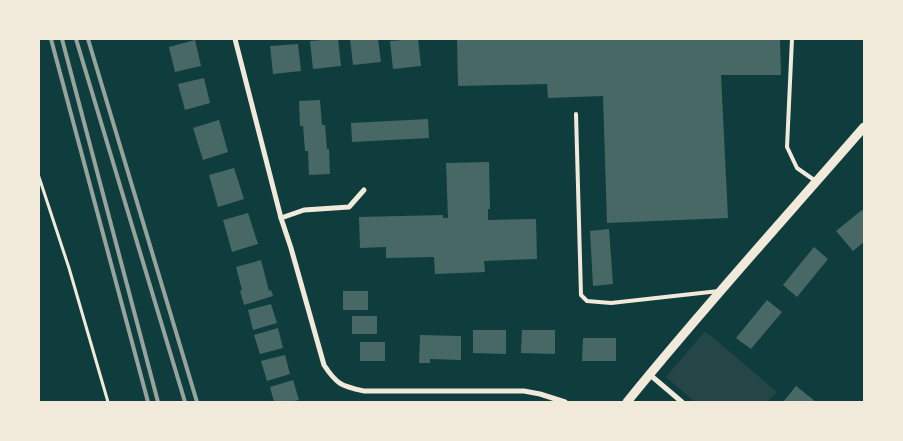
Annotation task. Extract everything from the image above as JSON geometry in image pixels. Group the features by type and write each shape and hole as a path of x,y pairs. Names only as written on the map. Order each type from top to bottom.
{"street":[{"path":"235,39 281,218 324,365 332,378 344,387 364,391 524,391 565,402"},
{"path":"627,402 649,374 864,127"},
{"path":"281,218 304,210 349,207 364,190"},
{"path":"649,374 682,402"}],"lane":[{"path":"792,39 787,147 797,168 817,182"},
{"path":"576,114 581,296 587,301 611,302 721,291"}],"path":[{"path":"39,177 69,268 108,402"}],"shaded area":[{"path":"705,331 777,392 767,402 695,402 666,377"}],"building":[{"path":"338,39 341,66 313,69 310,41"},
{"path":"350,39 378,39 381,62 353,65"},
{"path":"418,39 421,66 393,69 390,41"},
{"path":"457,39 780,39 781,75 721,75 728,218 607,223 603,96 548,98 547,84 458,86"},
{"path":"195,40 201,66 175,72 169,47"},
{"path":"298,44 301,71 273,74 270,46"},
{"path":"204,78 210,103 185,110 178,84"},
{"path":"320,100 322,125 325,125 327,149 329,149 330,174 309,175 308,151 305,151 303,126 300,126 299,101"},
{"path":"428,119 429,138 352,142 351,123"},
{"path":"219,120 228,152 203,160 193,128"},
{"path":"489,162 490,209 488,209 488,220 536,219 537,259 484,261 485,272 435,274 434,257 386,258 386,247 360,248 359,217 443,215 443,218 448,218 446,163"},
{"path":"234,168 244,199 218,207 209,175"},
{"path":"862,210 864,213 864,242 853,251 836,231"},
{"path":"248,213 258,244 232,252 223,220"},
{"path":"609,229 613,284 593,286 590,231"},
{"path":"814,247 828,259 797,297 783,285"},
{"path":"261,260 269,291 271,290 273,296 244,305 236,267"},
{"path":"343,291 368,291 368,310 343,310"},
{"path":"767,300 782,312 751,349 736,338"},
{"path":"271,304 277,323 253,330 248,310"},
{"path":"352,316 377,316 377,334 352,334"},
{"path":"278,328 283,348 260,354 254,335"},
{"path":"473,330 506,330 506,354 473,353"},
{"path":"522,330 555,330 555,354 521,353"},
{"path":"420,335 461,336 461,360 430,359 430,363 419,363"},
{"path":"583,338 616,338 616,361 582,361"},
{"path":"360,342 385,342 385,361 360,361"},
{"path":"285,355 290,374 267,381 261,361"},
{"path":"293,380 299,400 274,402 270,387"},
{"path":"796,386 816,402 783,402"}],"railway":[{"path":"51,39 148,402"},
{"path":"62,39 158,402"},
{"path":"76,39 185,402"},
{"path":"88,39 197,402"}]}
